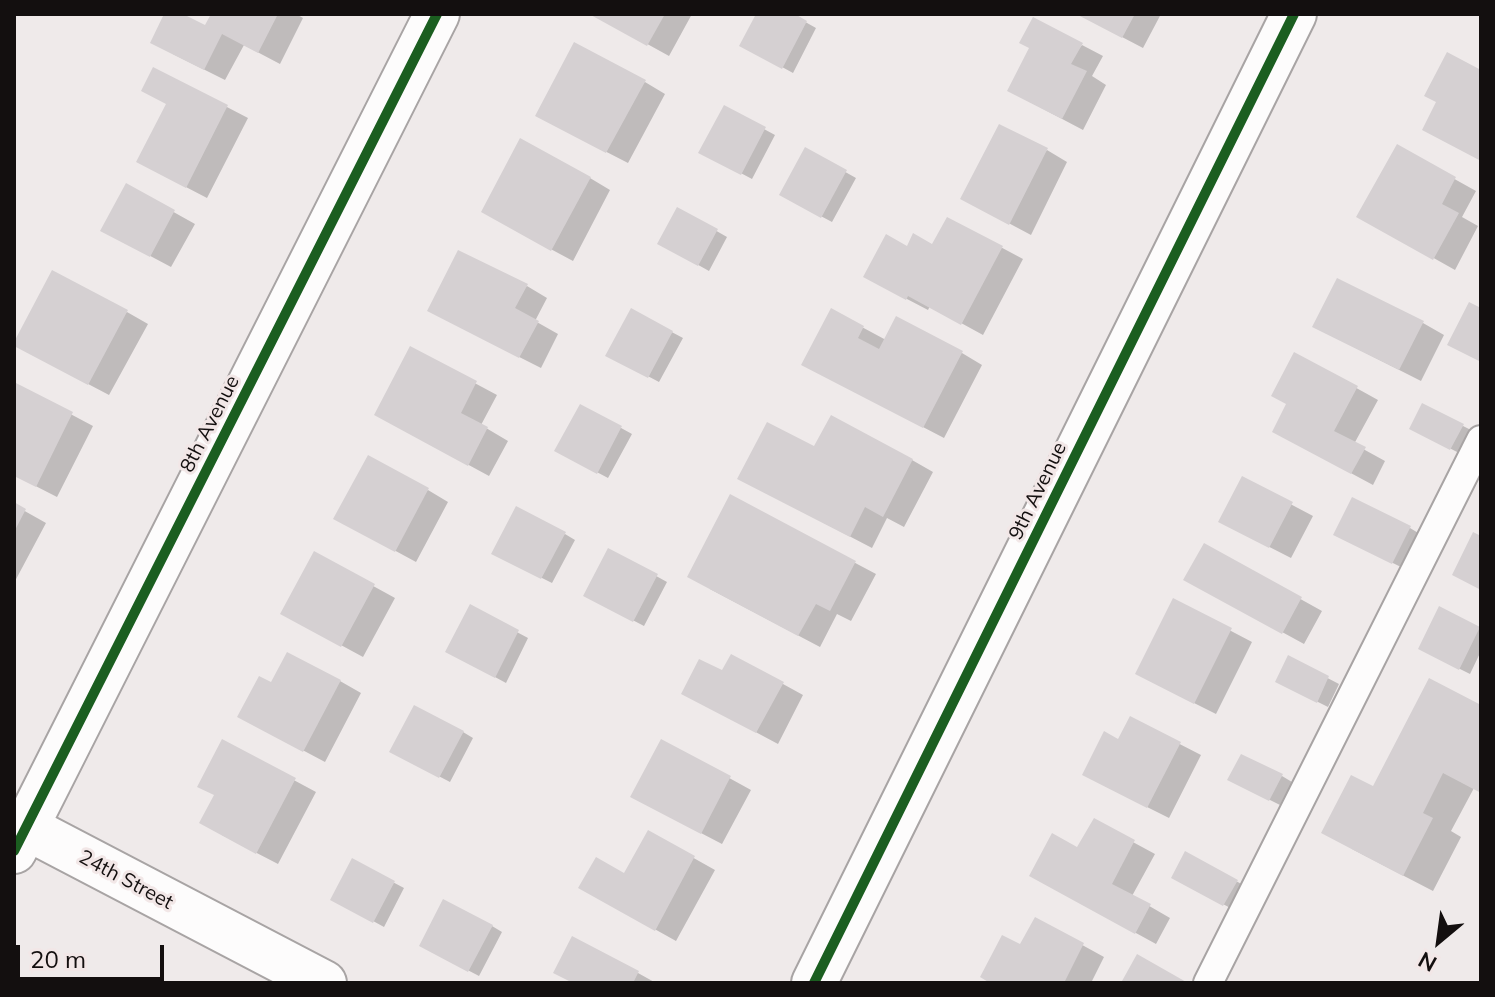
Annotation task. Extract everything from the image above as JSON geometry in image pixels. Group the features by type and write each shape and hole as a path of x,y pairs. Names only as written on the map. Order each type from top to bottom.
{"street":[{"name":"8th Avenue","path":"18,833 437,14"},
{"name":"9th Avenue","path":"814,983 1294,14"},
{"name":"24th Street","path":"18,833 324,983"}],"lane":[{"path":"1208,983 1481,440"}],"building":[{"path":"164,14 183,14 205,25 211,14 278,14 258,53 222,34 204,70 150,43"},
{"path":"589,14 665,14 647,46"},
{"path":"756,14 795,14 807,21 782,69 739,46"},
{"path":"1076,14 1135,14 1122,38"},
{"path":"1033,17 1083,43 1071,64 1087,71 1062,119 1007,91 1029,48 1019,43"},
{"path":"574,42 646,80 606,153 535,116"},
{"path":"1447,52 1481,70 1481,161 1422,130 1436,102 1424,96"},
{"path":"153,67 228,105 186,188 136,162 166,104 141,91"},
{"path":"724,105 766,127 741,175 698,153"},
{"path":"999,124 1048,148 1009,225 960,199"},
{"path":"520,138 591,177 551,251 481,212"},
{"path":"1397,144 1456,177 1442,204 1459,213 1433,260 1356,217"},
{"path":"805,147 847,170 821,218 779,195"},
{"path":"126,183 175,210 150,257 100,231"},
{"path":"677,207 718,229 698,266 657,244"},
{"path":"947,217 1003,246 961,325 908,296 906,300 863,277 886,234 907,246 913,233 932,244"},
{"path":"458,250 528,284 515,308 539,321 519,358 427,311"},
{"path":"52,270 128,310 88,385 14,346"},
{"path":"1337,278 1424,321 1399,370 1312,327"},
{"path":"1469,302 1481,308 1481,362 1447,345"},
{"path":"631,308 673,331 648,378 605,356"},
{"path":"831,308 864,326 858,338 879,349 896,316 963,351 923,428 801,365"},
{"path":"410,346 477,381 461,413 488,427 468,466 374,415"},
{"path":"1294,352 1358,386 1334,431 1366,447 1351,474 1272,432 1286,404 1271,396"},
{"path":"14,382 73,412 36,487 14,476"},
{"path":"1422,403 1464,424 1450,450 1409,429"},
{"path":"580,404 622,426 597,474 554,451"},
{"path":"831,415 913,459 883,517 865,507 850,537 737,479 767,422 814,446"},
{"path":"368,455 429,488 395,552 333,519"},
{"path":"1242,476 1293,502 1269,548 1218,522"},
{"path":"730,494 856,561 830,611 816,604 798,636 687,577"},
{"path":"1352,497 1411,526 1392,564 1333,535"},
{"path":"14,502 26,509 14,532"},
{"path":"516,506 566,532 541,579 491,554"},
{"path":"1473,532 1481,536 1481,590 1452,575"},
{"path":"1204,543 1302,597 1282,634 1183,580"},
{"path":"608,548 658,574 633,622 583,596"},
{"path":"314,551 375,584 341,647 280,614"},
{"path":"1173,598 1232,628 1194,704 1135,674"},
{"path":"470,604 519,630 495,678 445,652"},
{"path":"1439,606 1480,627 1459,670 1418,649"},
{"path":"287,652 341,680 303,752 237,717 259,676 271,682"},
{"path":"731,654 784,682 756,733 681,694 699,659 722,670"},
{"path":"1288,655 1329,676 1317,703 1275,682"},
{"path":"1429,678 1481,705 1481,793 1443,773 1423,813 1433,818 1403,876 1321,833 1351,775 1373,786"},
{"path":"414,705 464,731 439,778 389,752"},
{"path":"1130,716 1181,742 1147,808 1082,775 1104,731 1118,739"},
{"path":"222,739 296,778 256,854 199,823 214,795 197,787"},
{"path":"661,739 731,776 701,834 630,797"},
{"path":"1241,754 1283,774 1269,801 1227,780"},
{"path":"1094,818 1135,840 1112,884 1151,904 1135,934 1029,876 1052,833 1077,847"},
{"path":"648,830 695,856 655,931 578,888 596,857 624,873"},
{"path":"1185,851 1238,880 1223,906 1171,878"},
{"path":"352,858 395,881 373,923 330,900"},
{"path":"443,899 493,925 468,972 419,946"},
{"path":"1035,917 1084,943 1064,983 990,983 980,977 1002,935 1020,944"},
{"path":"572,936 639,971 633,983 573,983 553,973"},
{"path":"1137,954 1188,983 1125,983 1122,981"}],"cycle path":[{"path":"14,851 437,14"},
{"path":"814,983 1294,14"}]}
